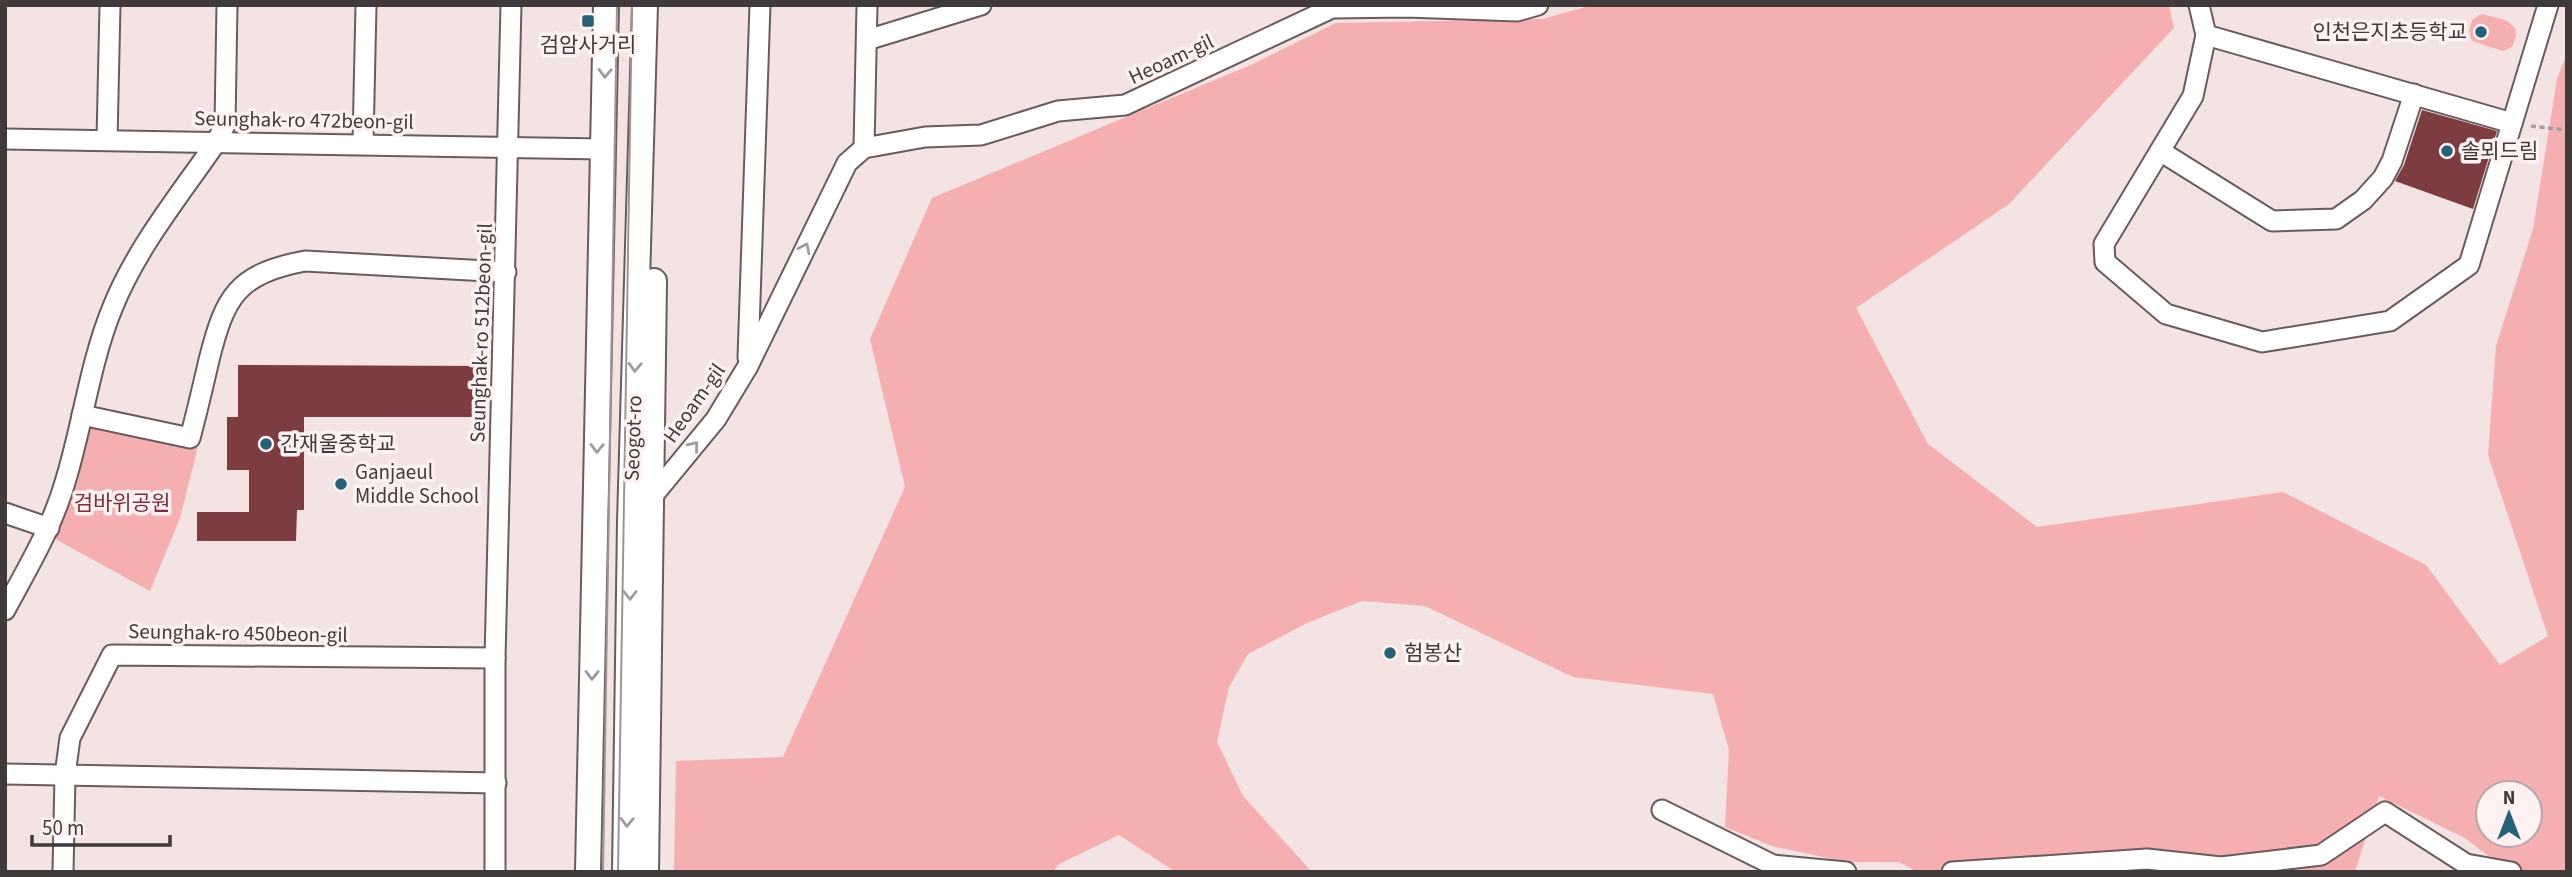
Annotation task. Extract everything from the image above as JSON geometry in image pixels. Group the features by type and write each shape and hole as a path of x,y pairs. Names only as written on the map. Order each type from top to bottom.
{"main road":[{"name":"Seogot-ro","path":"588,872 606,5"},
{"name":"Seogot-ro","path":"625,872 630,522 645,5"},
{"name":"Seogot-ro","path":"646,872 658,5"}],"street":[{"path":"107,140 110,5"},
{"path":"5,610 49,528 66,480 101,339 113,306 135,261 217,141 225,125 227,5"},
{"path":"363,143 366,5"},
{"name":"Seunghak-ro 512beon-gil","path":"495,872 495,659 511,5"},
{"name":"Heoam-gil","path":"748,366 760,5"},
{"path":"864,148 867,5"},
{"path":"867,40 981,5"},
{"name":"Heoam-gil","path":"651,498 716,419 748,366 847,163 864,148 925,137 982,135 1058,111 1125,105 1332,8 1407,6 1517,11 1538,5"},
{"path":"2199,5 2206,35 2193,96 2104,244 2105,262 2166,314 2262,342 2390,321 2469,265 2548,5"},
{"path":"2206,35 2512,123"},
{"path":"2160,151 2272,220 2336,219 2364,200 2383,178 2392,160 2414,94"},
{"name":"Seunghak-ro 472beon-gil","path":"5,139 509,145 603,149"},
{"path":"82,415 190,438 219,319 232,296 252,279 280,266 305,261 506,272"},
{"path":"5,513 49,528"},
{"name":"Seunghak-ro 450beon-gil","path":"65,775 70,738 111,655 495,659"},
{"path":"5,774 496,783"},
{"path":"63,872 65,775"},
{"path":"1662,810 1773,865 1846,872"},
{"path":"1952,872 2147,859 2221,867 2321,855 2385,812 2466,864 2511,872"}],"path":[{"path":"2512,123 2567,130"}],"green space":[{"path":"1592,5 2169,5 2174,28 2009,204 1856,308 1928,444 2037,527 2283,492 2426,565 2500,665 2548,636 2488,455 2496,346 2533,229 2557,79 2567,54 2567,872 2509,872 2479,849 2544,849 2544,779 2474,779 2474,845 2379,796 2355,872 1917,872 1899,862 1846,862 1772,846 1725,827 1729,750 1713,694 1573,677 1425,606 1362,601 1307,623 1248,654 1229,687 1217,742 1243,796 1312,872 1176,872 1119,835 1059,864 1053,872 674,872 676,761 783,757 905,487 870,339 932,198 1253,64 1336,23 1543,19"},
{"path":"2481,14 2506,20 2515,28 2516,37 2512,47 2503,51 2472,41 2469,32 2472,20"},
{"name":"검바위공원","path":"83,418 199,442 180,518 150,591 48,535"}],"building":[{"name":"솔뫼드림","path":"2422,110 2497,131 2473,209 2395,181 2404,165"},
{"name":"간재울중학교","path":"238,365 482,366 482,417 304,417 304,510 297,510 296,541 197,541 197,512 249,512 249,470 227,470 227,417 238,417"}],"tram line":[{"path":"603,872 617,5"},
{"path":"618,872 632,5"}],"place":[{"name":"검암사거리","path":"588,21"},
{"name":"인천은지초등학교","path":"2481,32"},
{"name":"솔뫼드림","path":"2447,151"},
{"name":"간재울중학교","path":"266,444"},
{"name":"Ganjaeul Middle School","path":"341,484"},
{"name":"험봉산","path":"1390,653"}]}
